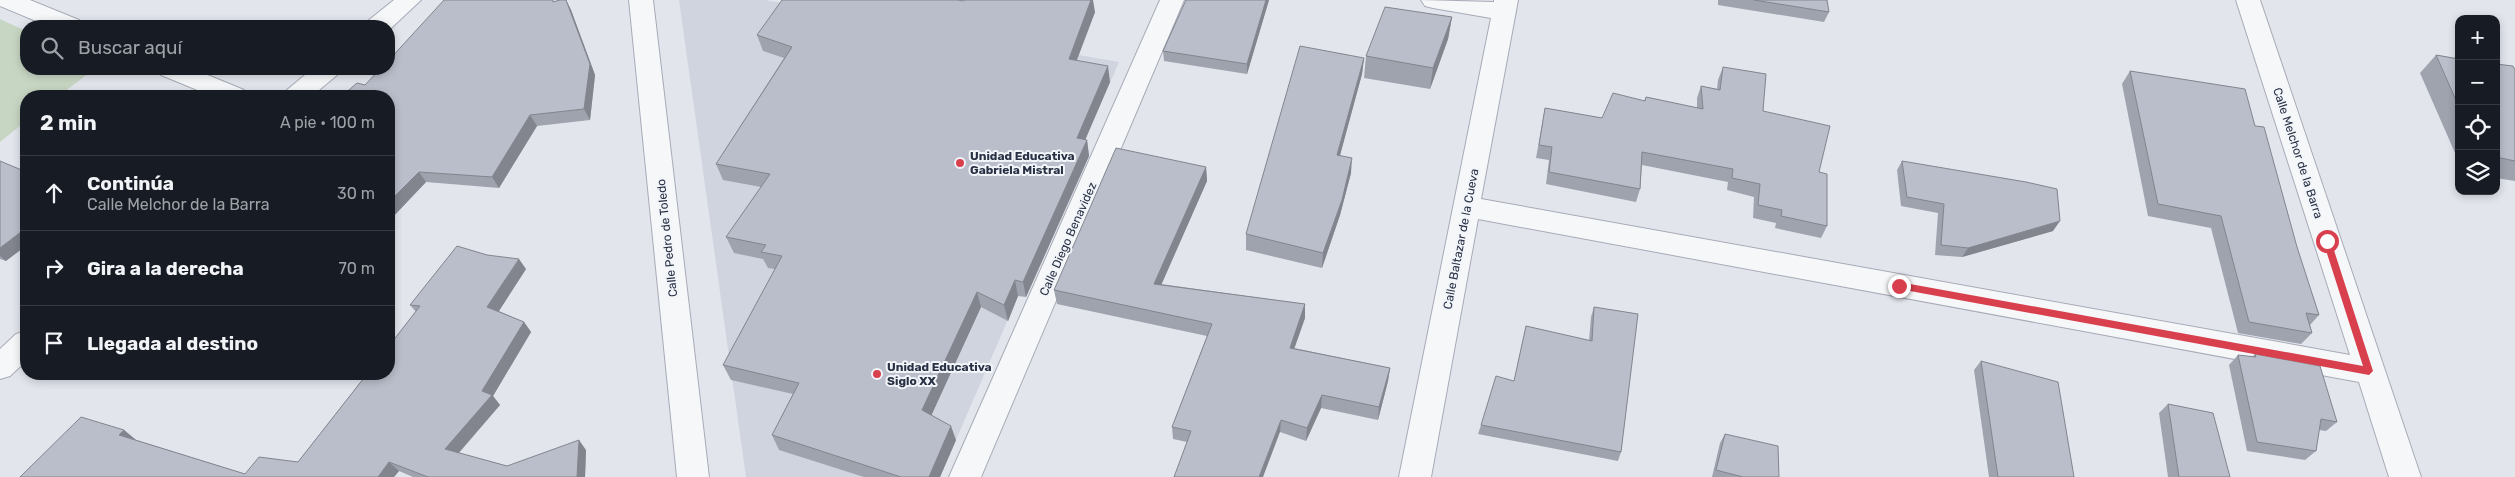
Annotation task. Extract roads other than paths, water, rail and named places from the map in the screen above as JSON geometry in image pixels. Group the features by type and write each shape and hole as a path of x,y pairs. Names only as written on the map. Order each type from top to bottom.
{"street":[{"path":"8,0 56,20"},
{"path":"385,20 409,0"},
{"name":"Calle Pedro de Toledo","path":"641,0 692,477"},
{"name":"Calle Diego Benavidez","path":"965,477 1172,0"},
{"path":"1433,0 1505,6"},
{"name":"Calle Melchor de la Barra","path":"2248,0 2405,477"},
{"name":"Calle Baltazar de la Cueva","path":"1415,477 1505,6"},
{"path":"184,75 221,90"},
{"path":"303,90 321,75"},
{"path":"1468,207 2369,371"},
{"path":"0,367 20,349"}],"place":[{"name":"Unidad Educativa Gabriela Mistral","path":"960,163"},
{"name":"Unidad Educativa Siglo XX","path":"877,374"}]}
